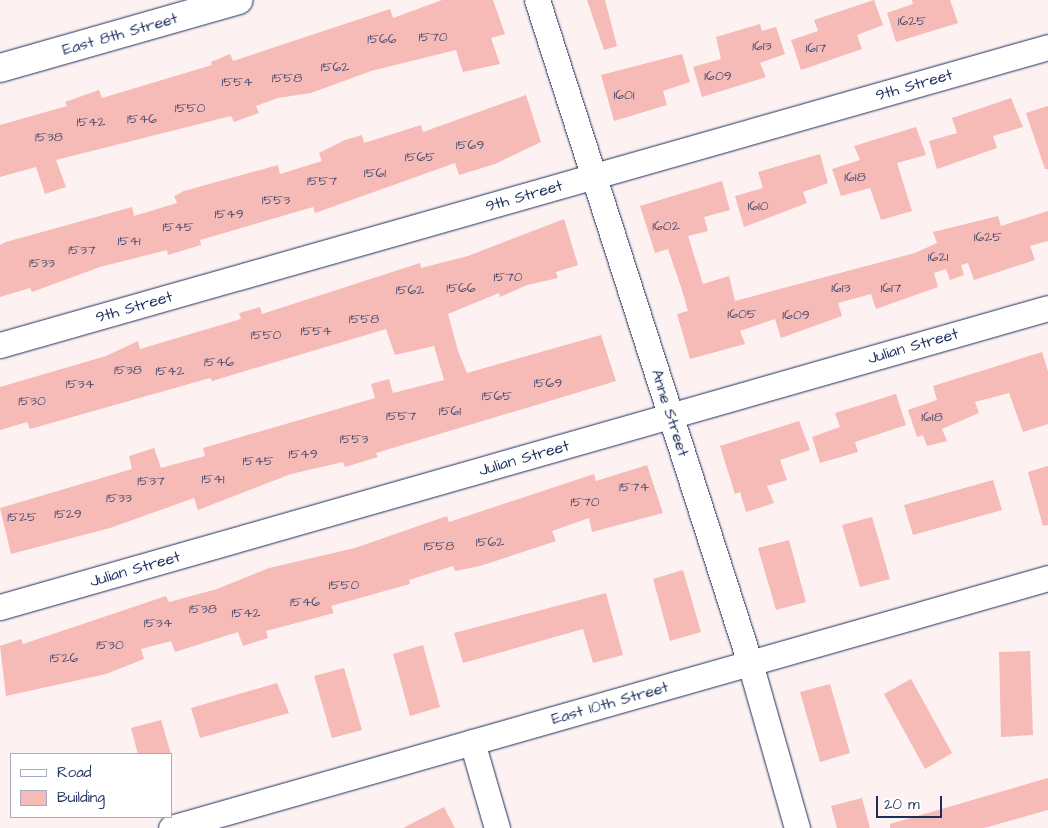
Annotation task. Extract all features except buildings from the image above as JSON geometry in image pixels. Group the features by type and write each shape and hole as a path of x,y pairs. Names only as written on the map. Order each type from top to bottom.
{"street":[{"name":"East 8th Street","path":"0,68 239,0"},
{"name":"Anne Street","path":"537,0 750,663 797,828"},
{"name":"9th Street","path":"0,345 1048,46"},
{"name":"Julian Street","path":"0,607 1048,308"},
{"name":"East 10th Street","path":"171,828 1048,578"},
{"path":"472,742 497,828"}]}
